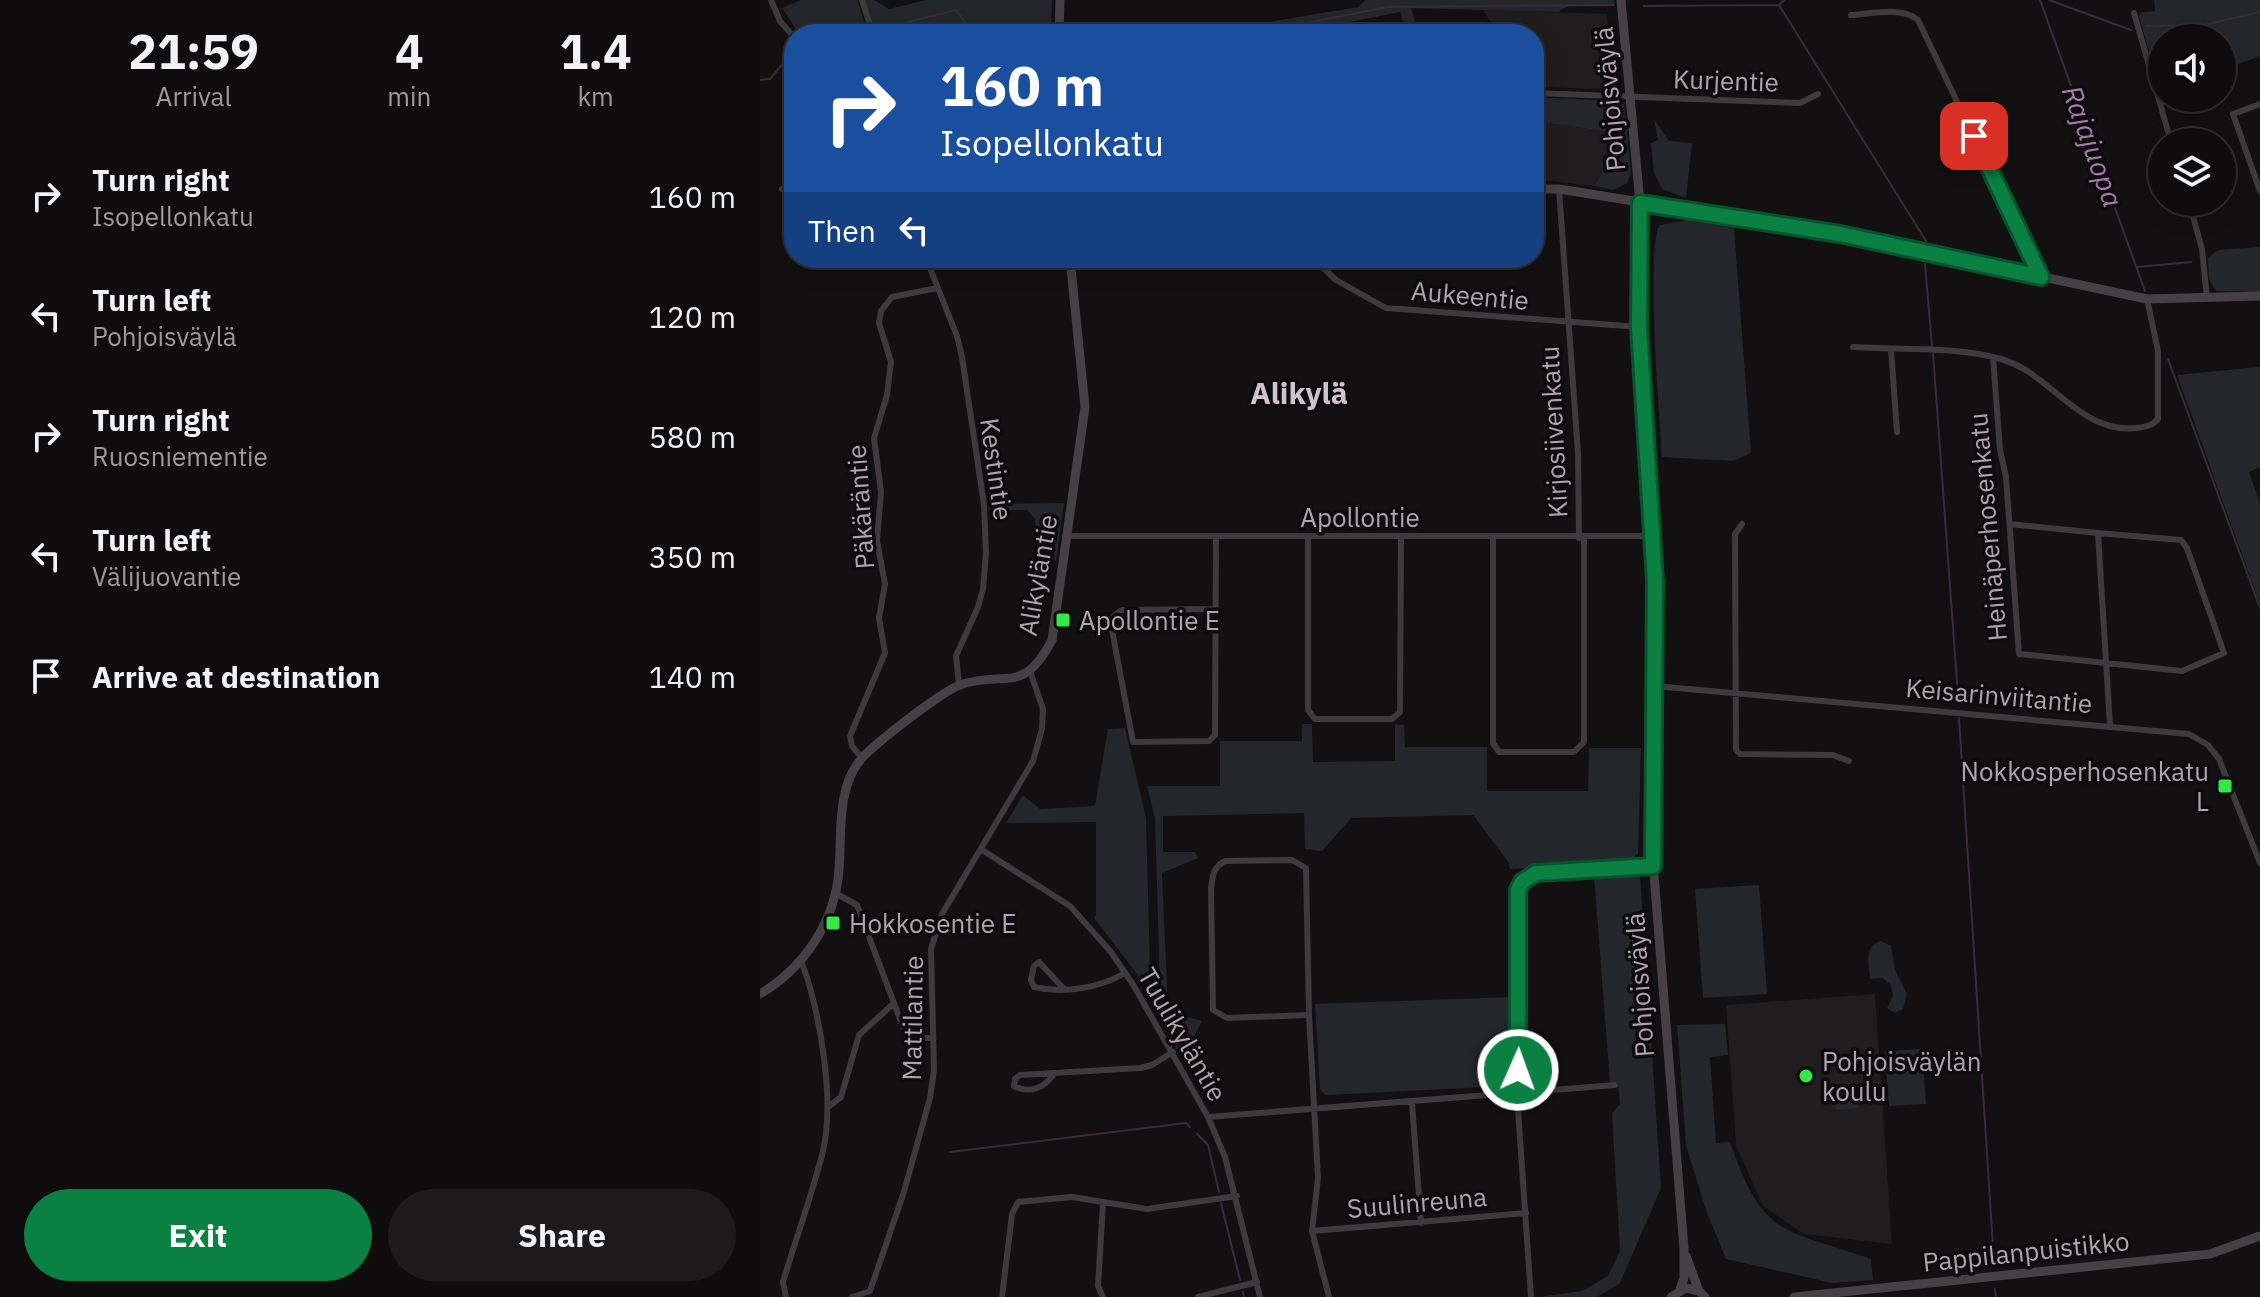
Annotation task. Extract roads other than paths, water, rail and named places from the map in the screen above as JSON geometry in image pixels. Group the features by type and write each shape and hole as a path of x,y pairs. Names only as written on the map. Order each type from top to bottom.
{"main road":[{"path":"1059,24 1060,0"},
{"name":"Pohjoisväylä","path":"1621,0 1640,203 1639,327 1652,536 1655,686 1653,866 1666,1061 1684,1249 1684,1278 1680,1290"},
{"path":"1544,189 1840,234 2147,299 2260,296"},
{"name":"Alikyläntie","path":"959,685 1000,681 1030,671 1043,657 1052,640 1085,407 1071,268"},
{"path":"760,994 802,963 825,922 835,893 842,807 847,785 862,758 959,685"},
{"name":"Pappilanpuistikko","path":"1794,1297 2210,1254 2260,1236"},
{"name":"Pohjoisväylä","path":"1684,1249 1702,1294"},
{"path":"1671,1297 1680,1290 1702,1294"}],"street":[{"path":"771,0 784,26"},
{"path":"862,0 870,24"},
{"path":"1851,15 1891,13 1913,15 1918,20 2041,277"},
{"path":"2134,13 2167,128"},
{"name":"Kurjentie","path":"1544,93 1800,103 1818,94"},
{"path":"2260,104 2233,114 2260,191"},
{"name":"Kirjosiivenkatu","path":"1493,538 1493,743 1499,752 1574,752 1584,742 1581,538 1559,189"},
{"path":"2193,216 2202,249 2207,298"},
{"name":"Kestintie","path":"930,268 957,336 962,357 984,505 983,589 956,656 959,685"},
{"name":"Aukeentie","path":"1323,268 1336,280 1386,308 1639,327"},
{"name":"Päkäräntie","path":"862,758 852,746 850,736 885,653 879,618 885,584 877,541 881,492 874,438 887,395 891,362 881,333 881,311 892,297 937,288"},
{"path":"1853,347 1993,357 2022,369 2096,422 2111,428 2132,429 2153,425 2158,419 2158,351 2147,299"},
{"path":"1891,349 1897,432"},
{"name":"Heinäperhosenkatu","path":"1993,357 2019,654 2105,664"},
{"path":"1742,524 1735,534 1736,750 1740,754 1833,755 1849,761"},
{"path":"2010,524 2181,540 2187,548 2224,653 2182,671 2105,664"},
{"path":"2098,533 2110,725"},
{"name":"Apollontie","path":"1068,536 1652,536"},
{"path":"1214,609 1122,610 1110,619 1133,742 1209,741 1215,735 1216,537"},
{"path":"1308,537 1308,710 1315,719 1392,719 1400,712 1401,538"},
{"name":"Mattilantie","path":"872,1294 930,1098 933,1038 931,949 942,914 1033,761 1042,729 1041,697 1030,671"},
{"name":"Keisarinviitantie","path":"1655,686 2189,734 2208,745 2228,778 2260,863"},
{"name":"Tuulikyläntie","path":"982,850 1070,906 1098,935 1125,973 1208,1117 1237,1196 1260,1297"},
{"path":"1309,1015 1227,1018 1213,1010 1211,889 1213,870 1219,864 1225,861 1292,860 1306,868 1309,1015 1318,1178 1312,1231 1329,1297"},
{"path":"1531,1297 1517,1095 1520,1019 1518,890 1522,882 1536,873 1653,866"},
{"path":"835,893 857,905 906,1035 933,1038"},
{"path":"1063,988 1045,965 1039,962 1034,966 1031,980 1034,987 1063,988 1099,986 1125,973"},
{"path":"786,1297 783,1282 824,1150 828,1107 811,987 802,963"},
{"path":"828,1107 841,1097 859,1035 893,1004"},
{"path":"1054,1074 1040,1088 1021,1090 1014,1086 1015,1079 1020,1075 1140,1068 1152,1065 1173,1052"},
{"path":"1208,1117 1615,1085"},
{"path":"1412,1103 1421,1223"},
{"path":"1002,1297 1012,1214 1018,1202 1060,1197 1147,1209 1237,1196"},
{"path":"1103,1203 1098,1286 1103,1297"},
{"name":"Suulinreuna","path":"1312,1231 1526,1213"},
{"path":"1198,1297 1257,1282"},
{"path":"852,1297 872,1294"}],"waterway":[{"path":"1644,6 1779,5 1784,0"},
{"name":"Rajajuopa","path":"2040,0 2145,291"},
{"path":"2049,0 2131,30"},
{"path":"1302,24 1388,7 1614,5"},
{"path":"1779,5 1926,241"},
{"path":"900,24 956,10 966,24"},
{"path":"2146,26 2205,25 2260,12"},
{"path":"760,80 770,79 784,62"},
{"path":"2137,267 2191,262"},
{"path":"1925,264 1932,346"},
{"path":"1933,353 1958,696"},
{"name":"Rajajuopa","path":"2168,359 2260,608"},
{"path":"1959,718 1994,1263"},
{"path":"950,1152 1186,1123 1190,1127"},
{"path":"1197,1134 1208,1145 1219,1192"},
{"path":"1221,1203 1240,1280"},
{"path":"1995,1289 1996,1297"},
{"path":"1243,1292 1244,1297"}],"place":[{"name":"Apollontie E","path":"1063,620"},
{"name":"Nokkosperhosenkatu L","path":"2225,786"},
{"name":"Hokkosentie E","path":"833,923"},
{"name":"Pohjoisväylän koulu","path":"1806,1076"}],"district":[{"name":"Alikylä","path":"1299,392"}]}
